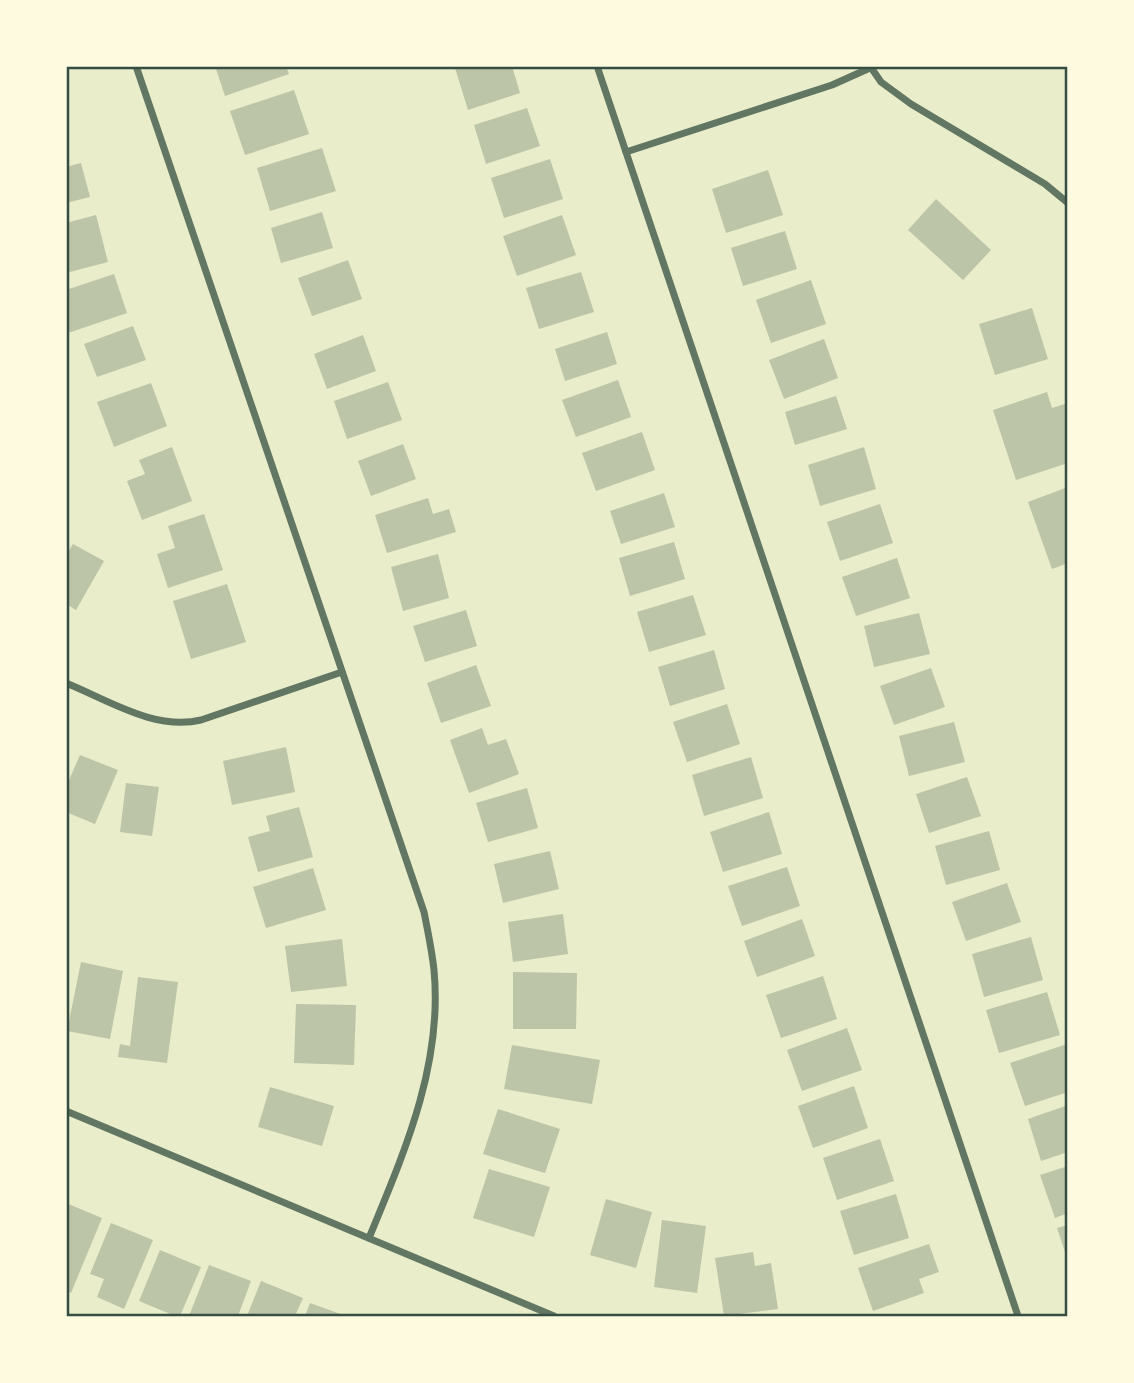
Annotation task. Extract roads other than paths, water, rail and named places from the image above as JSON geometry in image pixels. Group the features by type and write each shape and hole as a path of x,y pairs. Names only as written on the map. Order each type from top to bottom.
{"street":[{"path":"136,66 424,912 435,973 432,1039 424,1091 399,1167 369,1238"},
{"path":"597,66 1018,1317"},
{"path":"626,152 832,85 870,67 881,82 911,104 1045,184 1068,203"},
{"path":"66,682 154,719 181,723 201,720 342,672"},
{"path":"66,1111 554,1317"}]}
